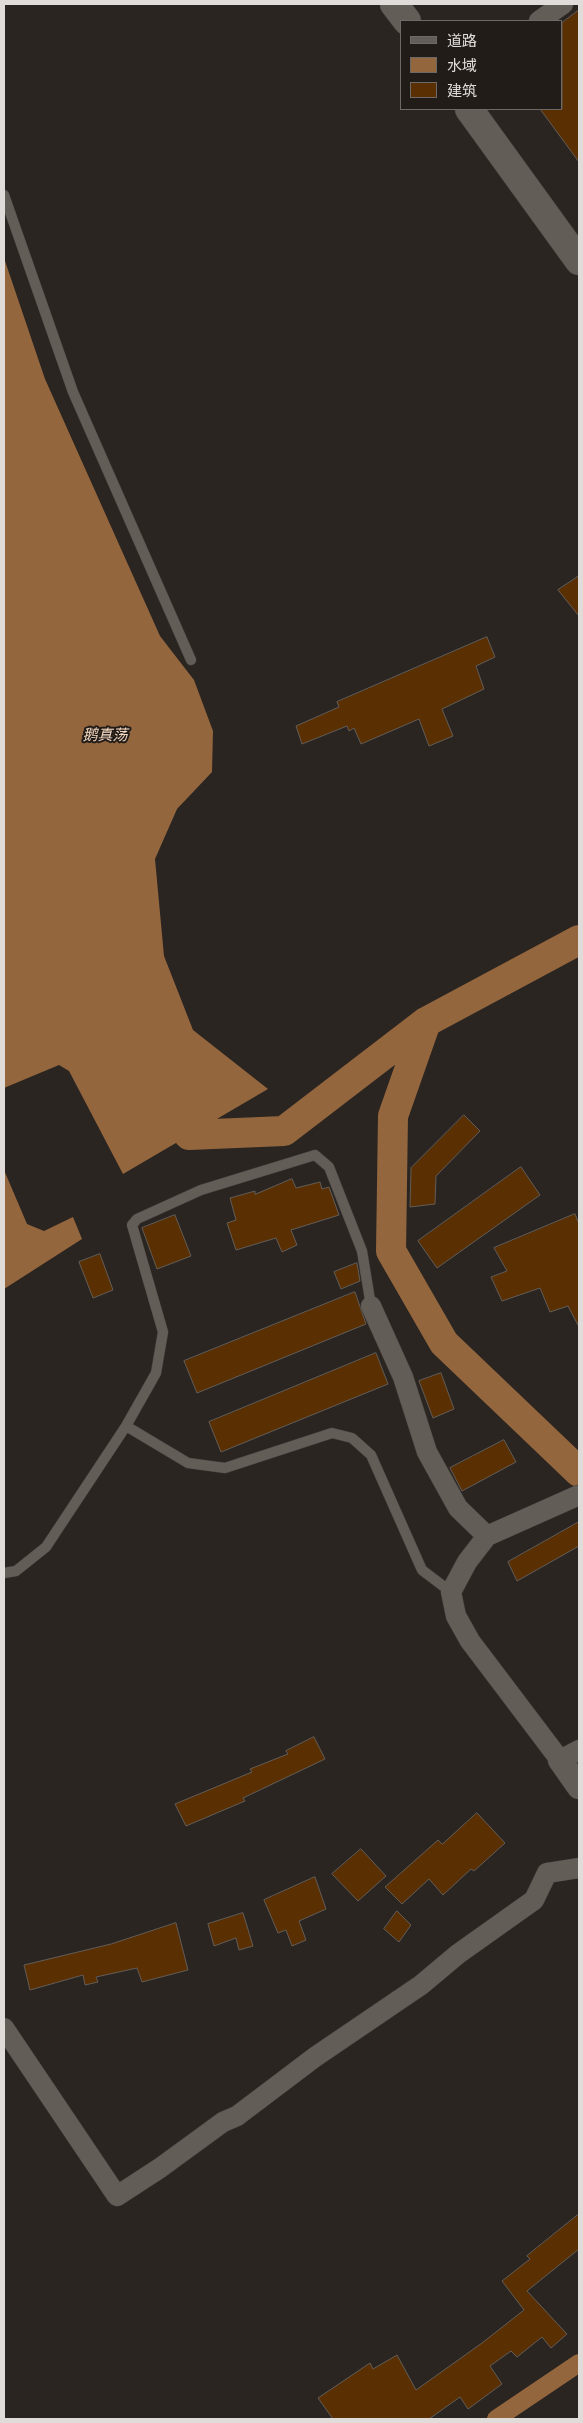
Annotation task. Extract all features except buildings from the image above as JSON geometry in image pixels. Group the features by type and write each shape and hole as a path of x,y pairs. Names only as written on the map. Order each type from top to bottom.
{"main road":[{"path":"394,4 405,20"},
{"path":"470,110 579,261"}],"street":[{"path":"540,20 563,4"},
{"path":"371,1306 403,1377 427,1452 458,1508 487,1536"},
{"path":"574,1499 487,1536 467,1562 451,1592 456,1616 470,1641 570,1755 579,1787"},
{"path":"4,2028 117,2196 160,2168 223,2122 237,2116 315,2057 421,1985 458,1954 534,1900 547,1873 579,1868"}],"lane":[{"path":"4,194 73,392 191,660"},
{"path":"4,1573 16,1571 46,1547 126,1426 156,1373 163,1332 132,1225 137,1219 201,1190 315,1155 329,1167 362,1251 371,1306"},
{"path":"126,1426 188,1464 226,1468 332,1433 352,1438 371,1455 422,1570 451,1592"}],"water":[{"name":"鹅真荡","path":"4,258 45,379 160,636 194,680 213,731 212,772 177,809 155,859 164,956 193,1030 268,1089 123,1174 69,1071 59,1065 4,1088"},
{"path":"4,1170 27,1224 44,1231 73,1217 82,1239 4,1289"}],"waterway":[{"path":"189,1135 284,1131 426,1022 579,940"},
{"path":"426,1022 393,1116 391,1251 444,1343 579,1472"},
{"path":"496,2419 579,2363"}]}
